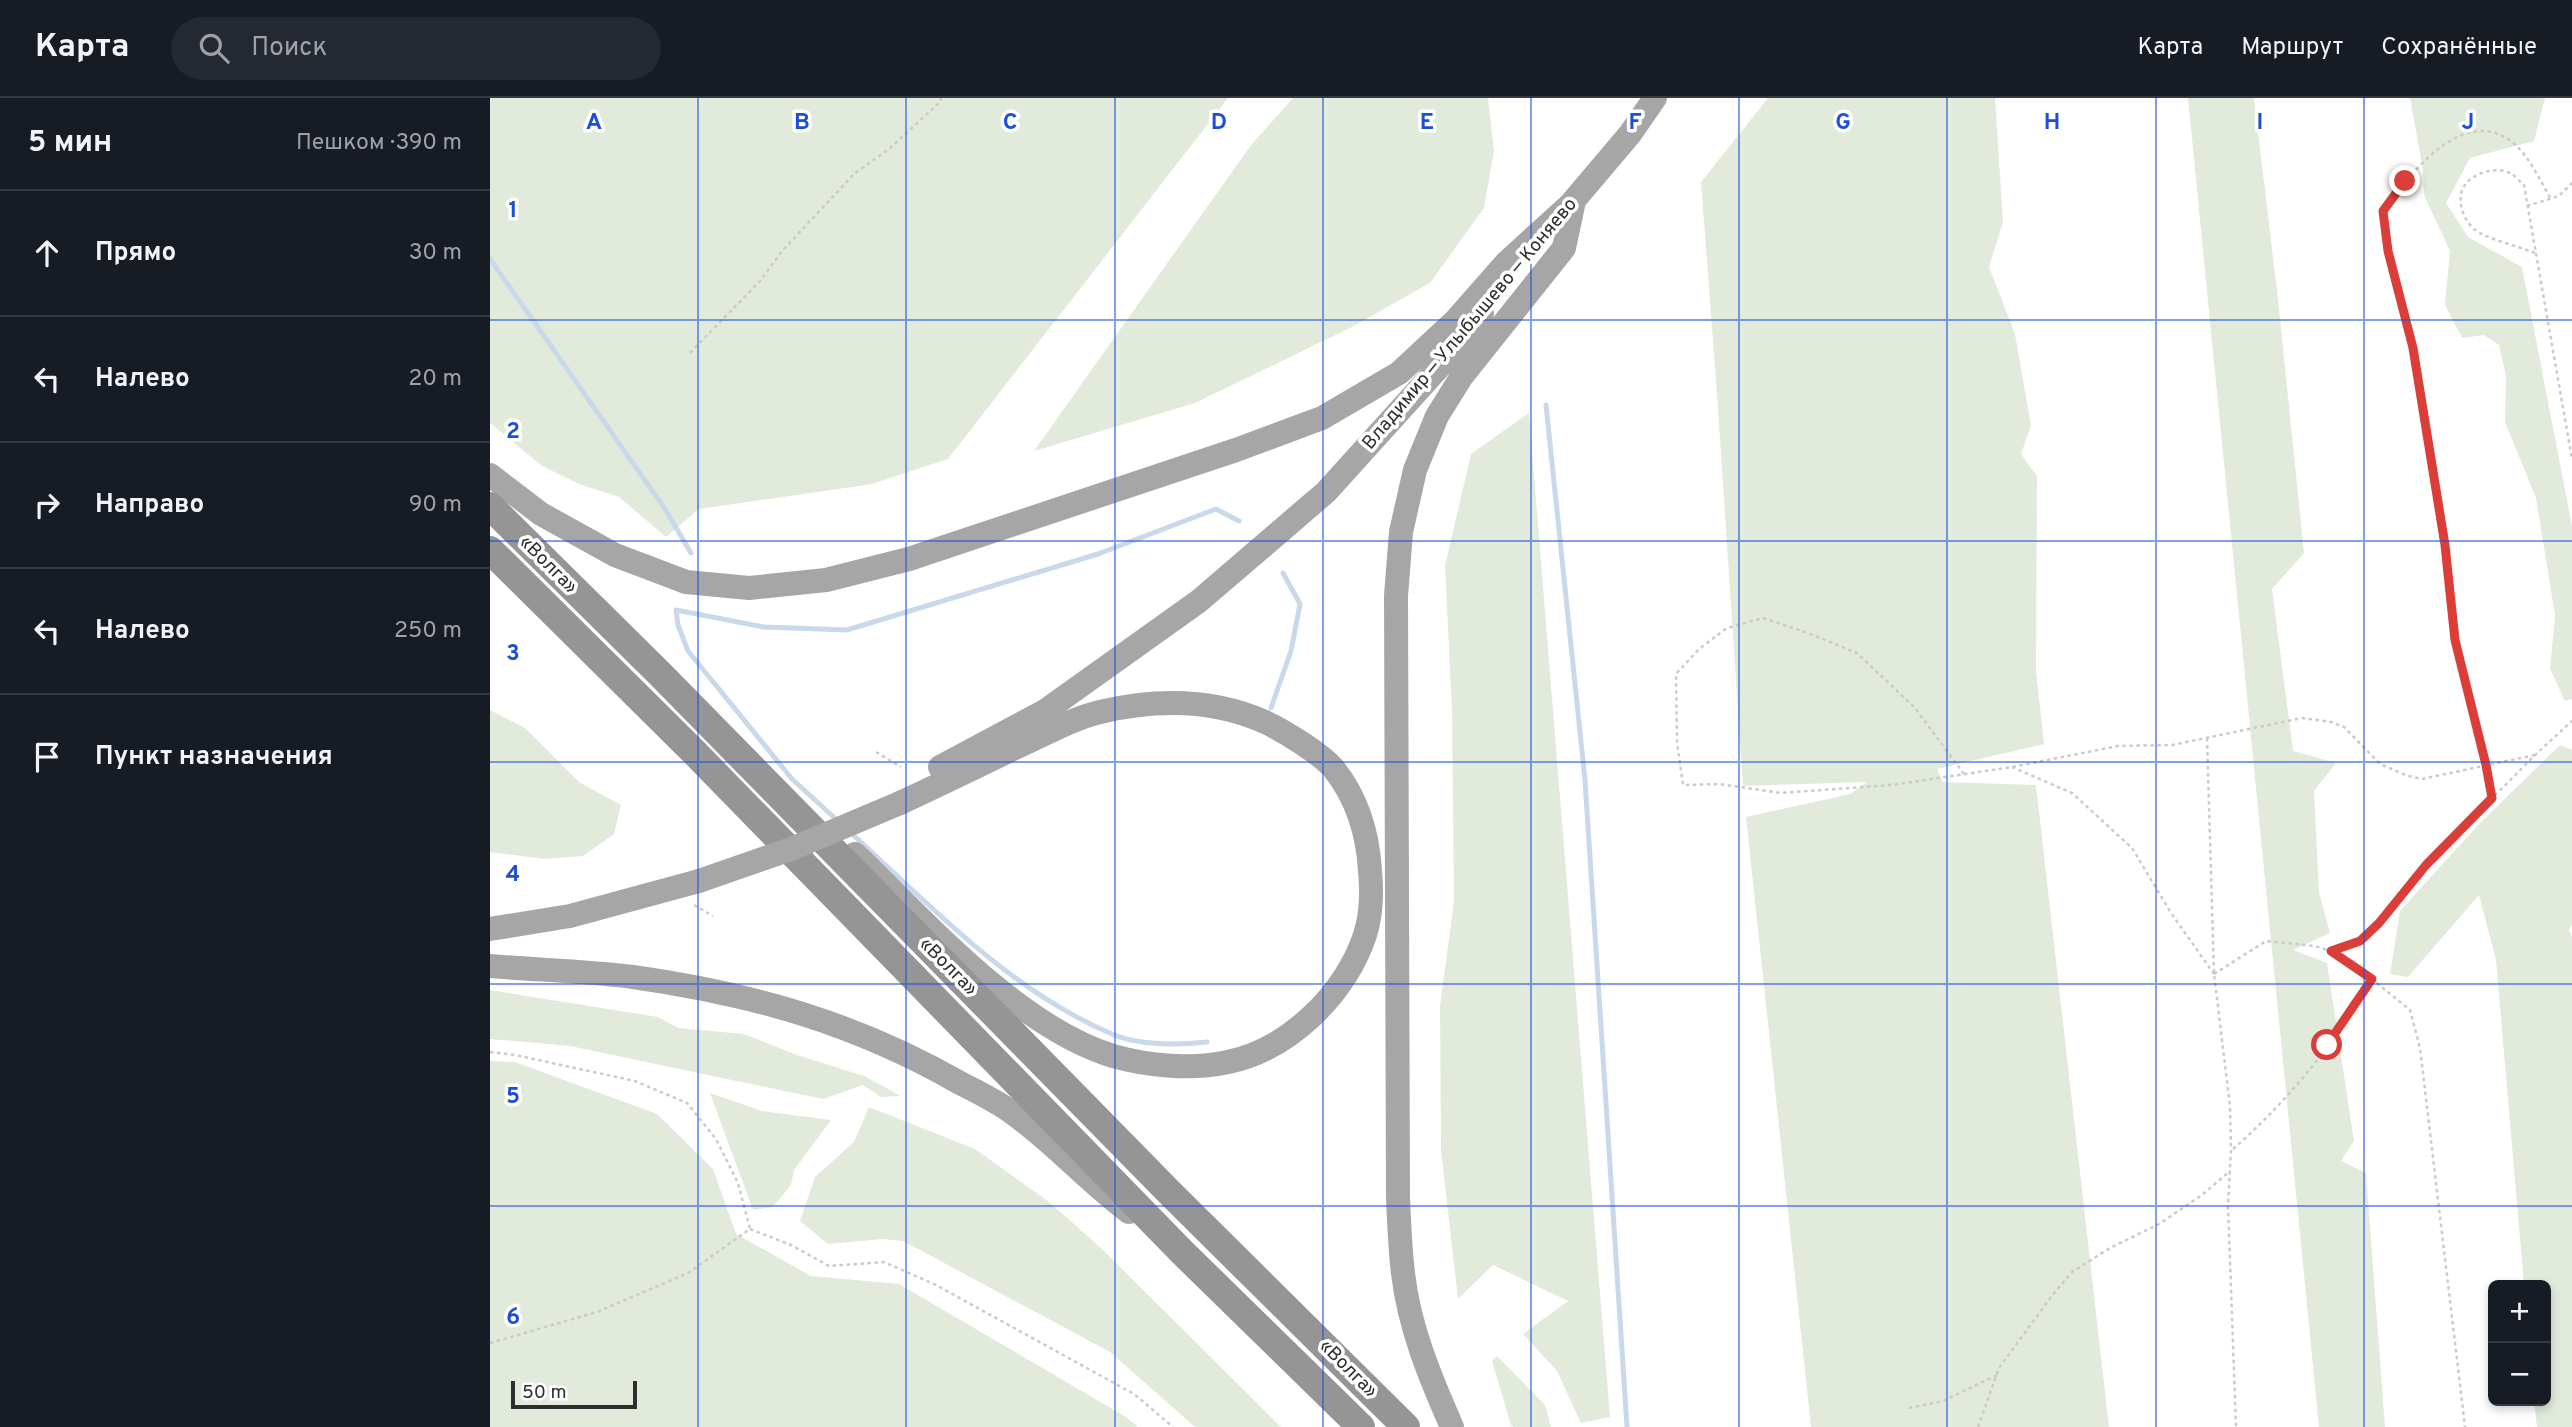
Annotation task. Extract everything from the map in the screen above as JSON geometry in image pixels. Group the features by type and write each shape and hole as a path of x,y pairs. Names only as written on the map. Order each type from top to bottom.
{"highway":[{"name":"«Волга»","path":"490,506 1169,1192 1406,1427"},
{"name":"«Волга»","path":"490,550 695,753 1182,1252 1361,1427"}],"main road":[{"name":"Владимир — Улыбышево — Коняево","path":"490,915 587,897 692,883 781,835 894,797 1045,711 1199,601 1326,492 1440,366 1630,134 1655,98"},
{"name":"Владимир — Улыбышево — Коняево","path":"1630,134 1669,98"},
{"path":"490,475 541,514 615,555 685,582 749,588 826,580 909,559 1236,450 1322,418 1399,373 1456,320 1507,262 1573,201"},
{"path":"1452,1427 1427,1371 1413,1328 1403,1274 1398,1197 1396,596 1401,532 1415,470 1437,416 1462,376 1564,248 1573,201"},
{"path":"801,818 839,838 991,984 1051,1028 1111,1055 1140,1062 1197,1066 1230,1062 1280,1042 1318,1011 1349,970 1365,933 1371,886 1368,842 1353,800 1333,768 1284,731 1244,713 1204,704 1174,702 1099,712 894,797"},
{"path":"490,929 570,916 692,883"},
{"path":"490,966 632,977 720,992 798,1011 868,1036 936,1069 1005,1108 1040,1134 1116,1202 1182,1252"}],"path":[{"path":"690,353 760,281 782,251 855,173 889,149 941,98"},
{"path":"2492,798 2455,640 2445,545 2413,348 2388,251 2383,211 2405,181 2435,151 2466,132 2489,131 2508,138 2528,160 2550,198"},
{"path":"2535,253 2477,232 2466,222 2461,205 2463,189 2473,177 2492,170 2510,172 2524,185 2572,459"},
{"path":"2527,206 2558,196 2572,183"},
{"path":"1964,774 1915,708 1857,653 1763,618 1727,628 1699,649 1676,674 1677,742 1683,785 1719,784 1781,793 1892,785 2012,767 2118,746 2172,745 2302,718 2331,722 2344,727 2380,764 2422,779 2535,755"},
{"path":"2331,951 2360,941 2379,923 2426,865 2572,721"},
{"path":"2207,738 2214,974 2230,1106 2228,1205 2236,1427"},
{"path":"876,752 901,766"},
{"path":"2012,767 2072,793 2132,848 2171,913 2214,974"},
{"path":"692,883 713,915"},
{"path":"2214,974 2266,941 2315,946 2331,951 2410,1010 2420,1048 2465,1427"},
{"path":"2231,1150 2267,1118 2327,1045 2372,979"},
{"path":"490,1052 635,1080 687,1103 716,1139 738,1183 750,1229"},
{"path":"1979,1427 1999,1368 2051,1297 2073,1272 2110,1248 2159,1224 2202,1195 2230,1171"},
{"path":"490,1343 597,1312 688,1273 750,1229"},
{"path":"750,1229 791,1245 829,1266 884,1262 936,1285 1134,1394 1173,1427"},
{"path":"1909,1408 1943,1401 1997,1375"}],"shaded area":[{"path":"490,98 1228,98 948,459 872,484 699,509 666,537 619,497 579,484 542,466 490,423"},
{"path":"1293,98 1488,98 1494,151 1484,208 1430,283 1350,328 1195,403 1034,451 1251,145"},
{"path":"1768,98 1995,98 2003,222 1989,267 2015,334 2031,426 2021,454 2037,476 2036,670 2044,744 1937,769 1943,782 2036,785 2109,1427 1811,1427 1746,817 1850,794 1867,782 1743,786 1701,182"},
{"path":"2188,98 2254,98 2304,553 2272,589 2293,751 2336,763 2314,791 2319,892 2330,933 2293,950 2327,963 2354,1141 2341,1161 2366,1173 2385,1427 2319,1427"},
{"path":"2410,98 2545,98 2534,141 2470,158 2446,203 2468,237 2522,267 2572,526 2572,699 2565,701 2550,669 2555,615 2536,498 2505,422 2506,376 2499,345 2484,335 2462,338 2445,305 2450,251 2424,195 2423,170"},
{"path":"1529,413 1610,1417 1581,1423 1557,1371 1523,1334 1568,1301 1493,1265 1458,1299 1441,1150 1440,1006 1454,901 1452,711 1445,566 1471,454"},
{"path":"490,710 525,728 579,782 621,805 614,834 583,856 545,859 490,852"},
{"path":"2560,745 2572,750 2572,925 2569,930 2572,937 2572,1427 2537,1427 2535,1406 2551,1406 2551,1280 2524,1280 2496,960 2479,895 2408,977 2390,974 2400,911 2479,824"},
{"path":"490,990 658,1017 678,1028 744,1034 797,1055 864,1076 901,1096 881,1097 863,1085 823,1099 570,1046 490,1039"},
{"path":"490,1061 515,1062 657,1114 713,1169 736,1234 811,1276 899,1284 1126,1417 1138,1427 490,1427"},
{"path":"710,1093 762,1111 831,1120 794,1170 791,1185 773,1207 753,1210"},
{"path":"869,1107 975,1149 1049,1202 1101,1248 1281,1427 1195,1427 1110,1352 903,1241 883,1239 828,1244 800,1221 815,1177 854,1142"},
{"path":"1497,1356 1545,1405 1551,1427 1511,1425 1492,1361"}],"waterway":[{"path":"490,259 665,509 691,553"},
{"path":"1546,405 1585,780 1627,1427"},
{"path":"838,821 792,779 688,651 678,625 676,610 764,627 847,630 1098,554 1216,509 1239,521"},
{"path":"1271,708 1291,651 1300,604 1283,573"},
{"path":"851,833 973,945 1039,995 1075,1016 1123,1038 1146,1043 1207,1042"}],"route":[{"path":"2327,1045 2372,979 2331,951 2360,941 2379,923 2426,865 2492,798 2455,640 2445,545 2413,348 2388,251 2383,211 2405,181"}]}
